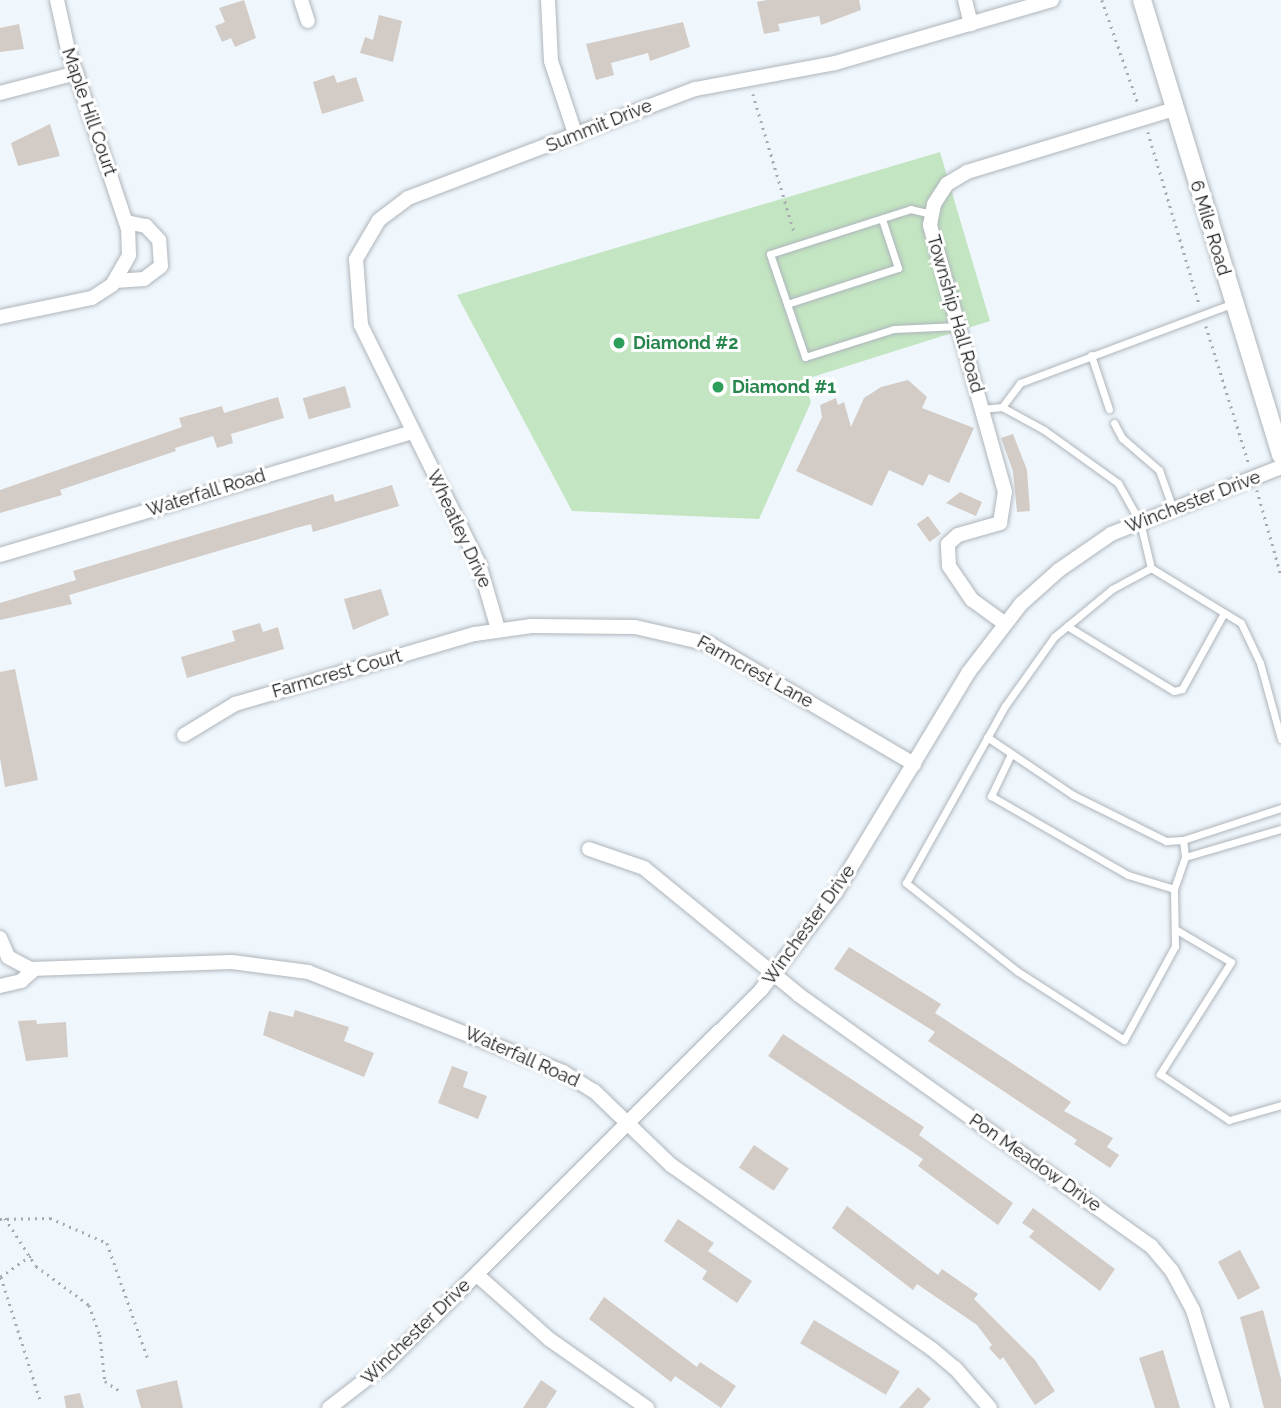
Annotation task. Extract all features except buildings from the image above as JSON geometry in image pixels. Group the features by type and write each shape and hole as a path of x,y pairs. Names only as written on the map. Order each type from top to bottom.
{"street":[{"name":"Maple Hill Court","path":"57,0 76,73 126,222 129,255 115,281"},
{"path":"301,0 308,22"},
{"path":"548,0 551,61 576,136"},
{"path":"965,0 971,24"},
{"name":"Summit Drive","path":"412,432 360,325 354,281 361,246 379,220 408,198 576,136 650,104 749,78 835,62 1052,0"},
{"name":"6 Mile Road","path":"1142,0 1281,455"},
{"path":"0,93 76,73"},
{"name":"Township Hall Road","path":"1004,623 972,600 949,566 947,550 958,535 1000,523 1005,509 1005,492 930,225 932,214 947,184 967,173 1174,109"},
{"path":"0,317 92,298 115,281 144,279 161,266 159,240 146,226 126,222"},
{"name":"Waterfall Road","path":"0,555 412,432"},
{"name":"Wheatley Drive","path":"412,432 479,564 498,629"},
{"name":"Winchester Drive","path":"329,1408 387,1363 629,1124 774,974 836,892 1004,623 1040,586 1081,553 1140,523 1281,467"},
{"name":"Farmcrest Lane","path":"498,629 635,626 688,635 726,652 914,764"},
{"name":"Farmcrest Court","path":"184,735 234,704 498,629"},
{"name":"Pon Meadow Drive","path":"589,849 644,868 774,974 1151,1246 1172,1271 1194,1310 1223,1408"},
{"path":"0,938 13,962 35,969"},
{"name":"Waterfall Road","path":"0,986 21,981 35,969 232,962 308,972 563,1072 594,1091 671,1165 940,1356 990,1408"},
{"path":"477,1275 549,1339 647,1408"}],"lane":[{"path":"932,214 911,209 770,254 805,357 894,329 959,326"},
{"path":"787,304 898,268 882,219"},
{"path":"1002,407 1020,383 1234,303"},
{"path":"1091,355 1109,409"},
{"path":"982,409 1002,407 1044,430 1118,483 1140,523 1152,568 1241,623 1260,663 1281,739"},
{"path":"1114,423 1122,438 1159,470 1173,509"},
{"path":"1152,568 1112,589 1054,638 986,737 906,883 1017,971 1124,1040 1175,946 1174,889 1185,857 1183,841"},
{"path":"1067,626 1174,691 1182,689 1224,613"},
{"path":"986,737 1073,795 1166,841 1183,841 1281,808"},
{"path":"1011,754 990,796 1128,875 1174,889"},
{"path":"1185,857 1281,829"},
{"path":"1175,929 1231,962 1160,1074 1229,1120 1281,1105"}],"path":[{"path":"1102,0 1144,118 1281,575"},
{"path":"749,78 798,245"},
{"path":"5,1218 36,1266 89,1305 100,1335 105,1381 120,1391"},
{"path":"0,1219 50,1218 107,1243 148,1359"},
{"path":"31,1256 1,1277 40,1399"}],"green space":[{"path":"940,152 990,321 803,380 811,402 759,519 572,511 457,295"}],"place":[{"name":"Diamond #2","path":"619,343"},
{"name":"Diamond #1","path":"718,387"}]}
